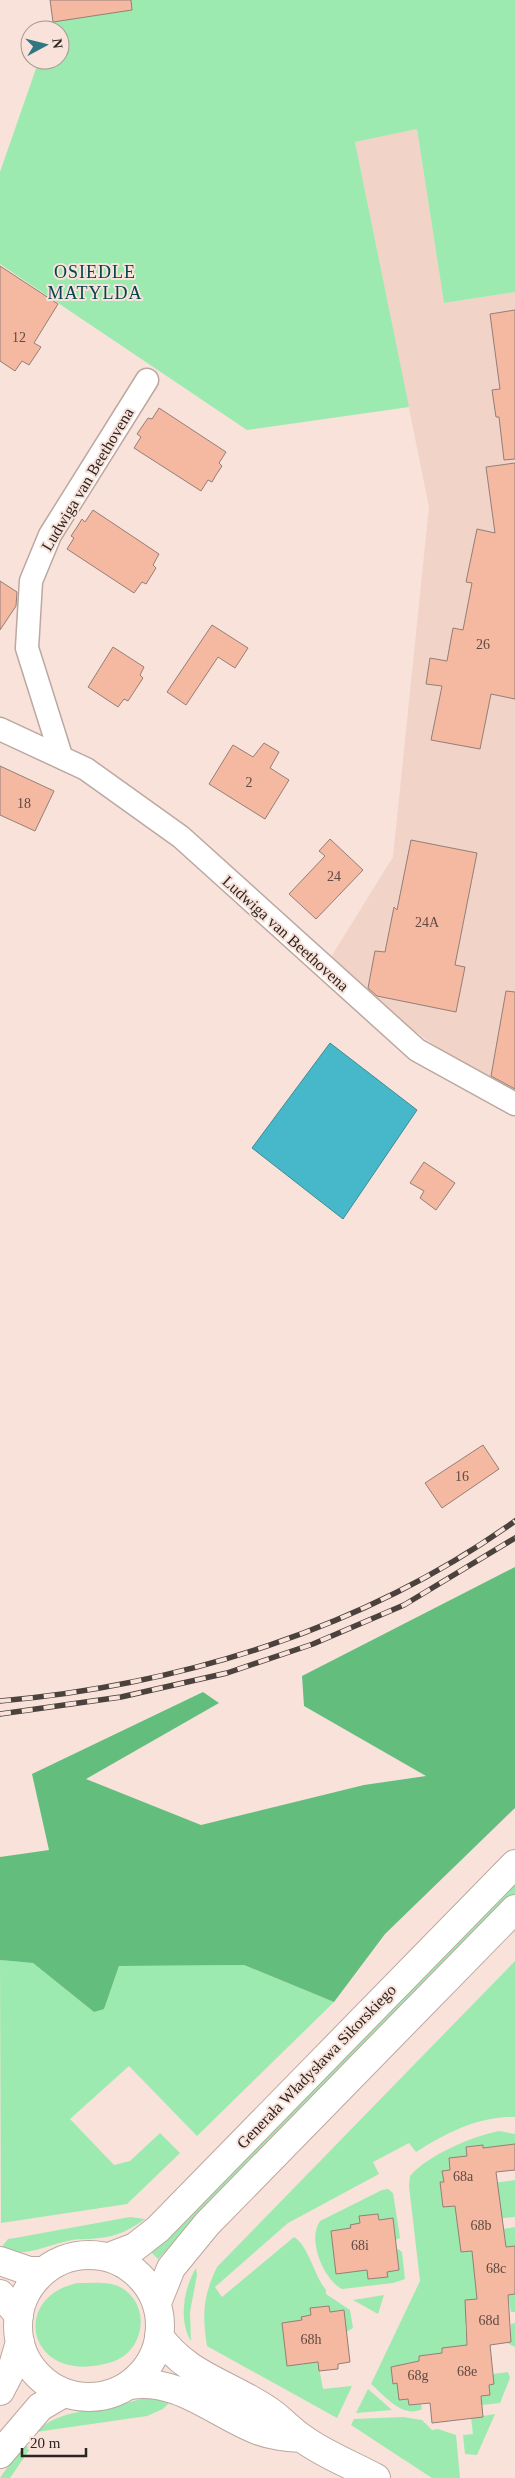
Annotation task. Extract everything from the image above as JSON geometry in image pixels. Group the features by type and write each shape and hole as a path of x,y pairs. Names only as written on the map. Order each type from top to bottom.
{"main road":[{"name":"Generała Władysława Sikorskiego","path":"109,2257 135,2247 158,2230 515,1864"},
{"name":"Generała Władysława Sikorskiego","path":"157,2303 172,2268 207,2224 515,1910"},
{"path":"0,2391 13,2366 20,2342 19,2315 28,2291 43,2271 68,2258 82,2255 109,2257 123,2263 144,2280 157,2303 160,2336 154,2355 144,2372 130,2384 115,2392 98,2397 81,2397 64,2393 52,2387 31,2367 20,2342"},
{"path":"0,2261 29,2271 43,2271"},
{"path":"0,2294 19,2315"},
{"path":"160,2336 170,2352 182,2362 204,2376 265,2408 302,2438 376,2478"},
{"path":"130,2384 144,2382 159,2384 178,2391 256,2430 272,2435 302,2438"},
{"path":"0,2454 40,2408 64,2393"}],"street":[{"name":"Ludwiga van Beethovena","path":"61,756 27,648 31,580 50,535 147,380"},
{"name":"Ludwiga van Beethovena","path":"0,729 86,769 181,837 417,1050 515,1104"}],"shaded area":[{"path":"417,129 444,303 515,292 515,1094 488,1083 365,996 331,957 393,857 429,507 355,142"}],"green space":[{"path":"103,0 515,0 515,292 444,303 417,129 355,142 409,407 247,430 0,264 0,172 36,70 70,70 70,20 66,20 105,14"},
{"path":"515,1567 515,1808 385,1934 334,2002 244,1965 119,1966 104,2009 94,2012 33,1963 0,1960 0,1857 49,1850 32,1774 203,1692 219,1703 86,1779 201,1825 364,1785 426,1776 304,1706 302,1676"},
{"path":"515,1879 515,1894 158,2259 150,2251"},
{"path":"0,1960 33,1963 94,2012 104,2008 119,1966 244,1965 334,2002 197,2136 129,2066 70,2119 114,2165 130,2161 160,2133 180,2153 127,2204 1,2223"},
{"path":"515,1961 515,2117 488,2119 463,2127 439,2138 416,2152 409,2143 373,2162 379,2174 288,2223 215,2287 222,2297 294,2237 299,2241 326,2290 326,2294 350,2310 353,2328 346,2332 344,2310 330,2312 329,2306 310,2308 311,2315 302,2317 302,2320 282,2323 287,2365 318,2362 323,2389 352,2386 337,2418 207,2346 204,2324 206,2296 217,2267"},
{"path":"499,2131 515,2134 515,2151 483,2148 482,2145 466,2147 467,2156 449,2159 450,2170 443,2171 444,2182 440,2183 443,2207 457,2205 461,2252 473,2251 477,2299 465,2301 470,2323 465,2324 467,2348 465,2345 442,2348 442,2353 419,2356 419,2361 391,2367 393,2384 397,2383 399,2400 408,2399 409,2405 421,2404 422,2409 408,2411 394,2404 371,2384 420,2281 409,2186 410,2176 418,2168 439,2154 476,2138"},
{"path":"515,2180 515,2217 502,2218 486,2184"},
{"path":"388,2189 393,2193 400,2238 395,2240 393,2218 379,2220 378,2214 359,2216 360,2223 351,2225 351,2228 331,2231 336,2273 367,2270 368,2279 387,2277 387,2272 396,2249 398,2249 402,2252 405,2279 393,2283 342,2289 335,2284 323,2268 316,2248 316,2229 320,2221 382,2190"},
{"path":"130,2217 145,2219 123,2232 111,2236 72,2240 26,2252 0,2249 8,2239"},
{"path":"515,2227 515,2246 504,2247 503,2229"},
{"path":"196,2268 197,2275 190,2312 191,2341 185,2324 184,2304 188,2285"},
{"path":"78,2283 115,2285 130,2295 137,2304 140,2327 132,2348 123,2357 112,2362 84,2367 61,2363 46,2352 37,2338 36,2321 42,2305 56,2291"},
{"path":"515,2294 515,2312 511,2312 508,2295"},
{"path":"384,2295 378,2314 353,2300"},
{"path":"515,2323 515,2347 507,2343 511,2342 511,2324"},
{"path":"508,2372 510,2378 500,2403 482,2405 481,2396 489,2385 494,2384 493,2374"},
{"path":"368,2389 392,2410 356,2413"},
{"path":"154,2397 172,2400 163,2409 147,2416 36,2432 54,2420 74,2413"},
{"path":"495,2414 477,2455 465,2454 463,2435 473,2434 471,2418"},
{"path":"403,2417 422,2420 432,2430 438,2429 456,2435 460,2478 432,2478 351,2425 354,2419"},
{"path":"24,2444 30,2449 10,2478 0,2478"}],"water":[{"path":"330,1043 417,1110 343,1219 252,1148"}],"building":[{"path":"50,0 131,0 132,10 66,20 53,20"},
{"path":"0,266 58,304 34,343 41,347 29,365 22,361 15,371 0,361"},
{"path":"515,310 515,459 504,460 499,417 496,417 492,390 500,389 490,314"},
{"path":"159,408 226,452 219,463 222,466 212,482 208,480 201,491 134,448 141,437 137,434 148,418 152,419"},
{"path":"515,463 515,699 491,694 480,749 431,740 442,686 426,684 430,658 447,661 453,628 463,630 472,583 466,582 477,529 495,533 486,467"},
{"path":"93,510 159,554 153,565 156,568 146,584 142,582 134,593 67,549 74,538 71,536 82,519 85,522"},
{"path":"0,581 17,592 16,606 0,630"},
{"path":"212,625 248,648 235,668 218,657 186,705 167,692"},
{"path":"113,647 144,667 140,675 143,678 128,701 124,699 118,707 88,687"},
{"path":"264,743 279,752 270,768 289,780 265,819 209,784 233,745 253,757"},
{"path":"0,766 54,791 35,831 0,815"},
{"path":"330,839 363,870 316,919 289,894 325,856 319,851"},
{"path":"411,840 477,853 455,965 465,967 456,1012 377,996 368,988 375,951 385,952 394,907 397,910"},
{"path":"506,991 515,992 515,1089 491,1076"},
{"path":"424,1162 455,1183 436,1210 420,1198 424,1191 410,1183"},
{"path":"483,1445 499,1469 442,1508 425,1483"},
{"path":"515,2144 515,2170 496,2172 506,2247 515,2246 515,2294 508,2295 511,2342 490,2345 494,2384 489,2385 490,2395 481,2396 483,2417 432,2423 430,2403 409,2405 408,2399 399,2400 397,2383 393,2384 391,2367 419,2361 419,2356 442,2353 442,2348 467,2345 465,2300 477,2299 472,2251 461,2252 455,2206 443,2207 440,2182 444,2182 442,2171 450,2170 449,2158 467,2156 466,2147 483,2145 483,2148"},
{"path":"378,2214 379,2220 393,2218 399,2270 387,2272 388,2277 368,2279 367,2270 336,2274 331,2231 351,2228 350,2225 360,2223 359,2216"},
{"path":"329,2306 330,2312 344,2310 350,2362 338,2364 338,2369 319,2371 318,2362 287,2366 282,2323 302,2320 301,2317 311,2315 310,2308"}],"railway":[{"path":"0,1701 68,1693 136,1681 203,1665 270,1645 334,1621 397,1592 458,1559 515,1521"},
{"path":"0,1714 121,1697 227,1673 313,1644 404,1605 515,1538"}],"district":[{"name":"OSIEDLE MATYLDA","path":"95,282"}]}
